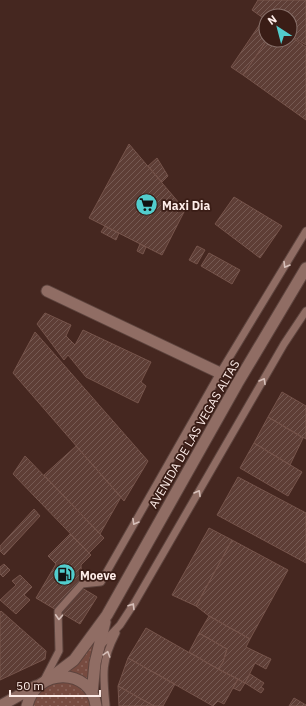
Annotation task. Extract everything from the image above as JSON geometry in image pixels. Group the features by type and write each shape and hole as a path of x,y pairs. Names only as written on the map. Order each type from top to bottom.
{"main road":[{"name":"AVENIDA DE LAS VEGAS ALTAS","path":"44,682 74,660 107,615 237,384 306,268"},
{"path":"47,291 220,373"},
{"name":"AVENIDA DE LAS VEGAS ALTAS","path":"92,694 95,663 107,615"},
{"path":"0,706 44,682 59,677 74,679 86,686 92,694 96,706"},
{"path":"27,706 33,691 44,682"}],"lane":[{"path":"44,682 59,651 58,612 82,584 101,582 220,373 306,231"},
{"path":"106,706 103,683 104,668 110,644 284,344 306,310"},
{"path":"99,647 120,625"}],"shaded area":[{"path":"107,615 95,663 96,706 27,706 29,699 64,669"}],"building":[{"path":"258,0 306,0 306,45 298,40 298,8 258,8 258,14 252,10"},
{"path":"258,27 258,48 262,48 243,75 231,67"},
{"path":"298,42 306,47 306,120 243,75 262,48 298,48"},
{"path":"129,144 185,210 162,255 89,218"},
{"path":"157,158 168,176 162,182 148,166"},
{"path":"234,197 282,226 260,258 215,224"},
{"path":"105,226 119,233 116,240 101,232"},
{"path":"140,244 146,247 143,254 137,251"},
{"path":"197,246 205,250 197,264 189,260"},
{"path":"209,253 240,270 232,284 201,266"},
{"path":"45,313 71,325 66,336 75,345 83,330 151,362 141,382 146,386 138,403 86,377 68,355 64,360 37,324"},
{"path":"35,332 148,461 124,501 13,373"},
{"path":"282,392 306,406 306,439 268,417"},
{"path":"268,417 303,438 290,465 254,443"},
{"path":"254,443 302,472 288,496 240,468"},
{"path":"76,446 121,497 100,534 44,475"},
{"path":"25,456 104,538 89,553 13,474"},
{"path":"238,477 306,513 306,563 217,515"},
{"path":"34,509 40,516 4,555 0,551 0,546"},
{"path":"209,528 232,540 196,606 172,595"},
{"name":"Moeve","path":"70,534 91,555 81,565 82,588 97,597 80,624 36,598 56,564 48,556"},
{"path":"232,540 288,570 250,639 209,616 196,606"},
{"path":"4,564 10,570 3,577 0,574 0,567"},
{"path":"20,575 32,587 24,595 30,600 16,614 0,600 16,585 12,581"},
{"path":"1,611 46,651 45,659 0,680 0,612"},
{"path":"209,616 250,639 246,647 271,659 266,669 255,663 245,683 218,669 223,662 227,649 199,633"},
{"path":"146,628 238,679 224,704 218,701 213,706 128,658"},
{"path":"199,633 227,649 223,662 218,669 189,652"},
{"path":"128,658 175,684 163,706 154,706 118,686"},
{"path":"250,674 264,683 261,687 264,689 261,693 245,683"},
{"path":"238,679 245,683 240,691 233,688"},
{"path":"118,686 154,706 119,706"},
{"path":"294,698 306,705 306,706 289,706"}],"place":[{"name":"Maxi Dia","path":"147,205"},
{"name":"Moeve","path":"65,575"}]}
